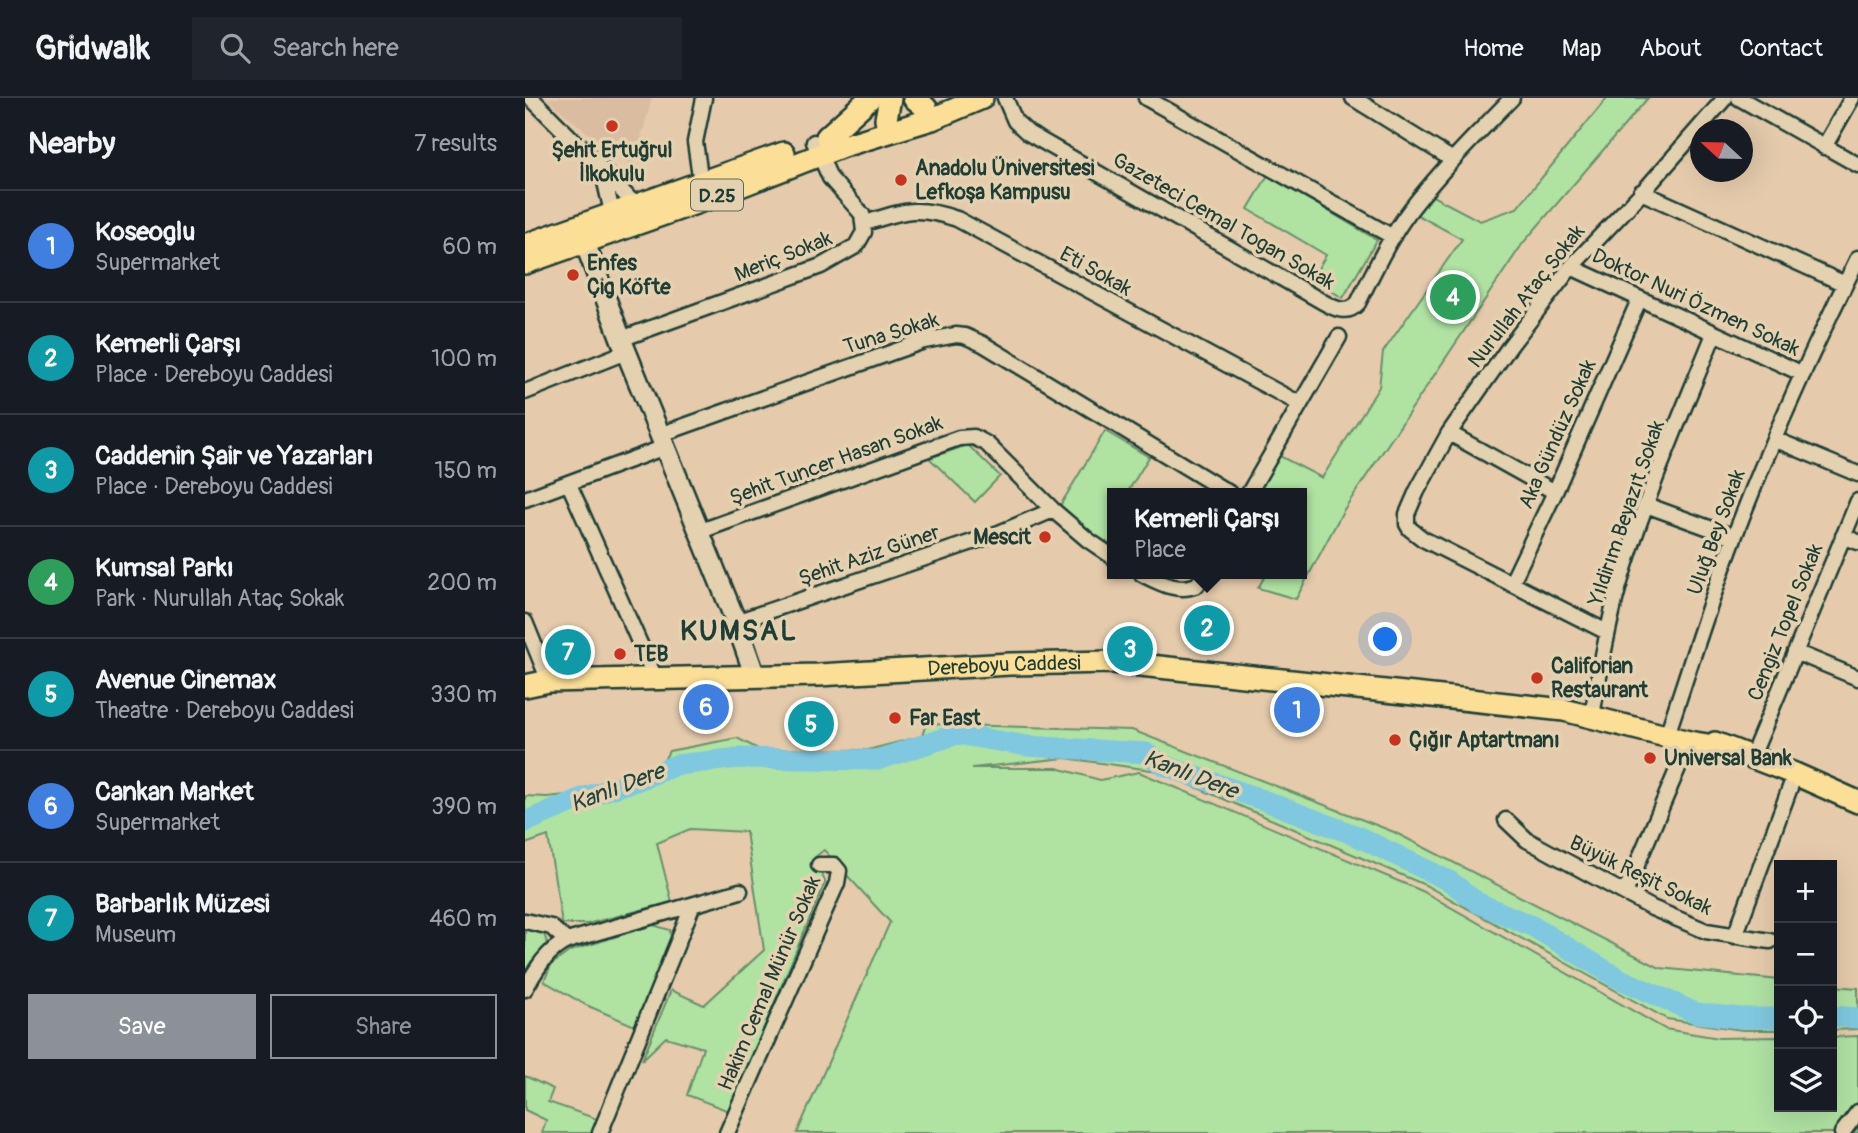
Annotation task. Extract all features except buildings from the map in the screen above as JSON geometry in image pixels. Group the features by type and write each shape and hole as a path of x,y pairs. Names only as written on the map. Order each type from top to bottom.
{"main road":[{"path":"820,144 870,98"},
{"name":"D.25","path":"893,115 932,119 981,98"},
{"name":"D.25","path":"525,264 598,230 920,103 981,98"},
{"name":"D.25","path":"525,245 598,230 636,206 820,144"},
{"name":"Dereboyu Caddesi","path":"525,686 549,681 818,675 1010,664 1112,662 1564,710 1593,710 1669,726 1795,774 1858,802"},
{"name":"Dereboyu Caddesi","path":"1564,710 1689,742 1726,748"}],"street":[{"path":"530,98 636,206"},
{"path":"701,183 695,142 704,98"},
{"name":"Gazeteci Cemal Togan Sokak","path":"1005,98 1015,121 1028,134 1336,309 1349,310 1354,307 1393,237"},
{"path":"1146,98 1393,237 1410,211 1453,160 1512,98"},
{"path":"1353,98 1453,160"},
{"name":"Nurullah Ataç Sokak","path":"1511,584 1423,539 1410,529 1407,514 1417,491 1450,433 1510,346 1571,267 1725,98"},
{"path":"1739,98 1858,165"},
{"path":"1824,146 1852,98"},
{"path":"820,144 830,178 862,214 865,223"},
{"path":"601,168 597,279 736,622 755,676"},
{"path":"1641,192 1845,284"},
{"name":"Eti Sokak","path":"865,223 922,209 957,219 1300,404"},
{"name":"Meriç Sokak","path":"525,391 624,345 839,258 861,240 865,223"},
{"name":"Uluğ Bey Sokak","path":"1669,726 1734,537 1774,439 1858,258"},
{"name":"Doktor Nuri Özmen Sokak","path":"1571,267 1803,374"},
{"name":"Aka Gündüz Sokak","path":"1511,584 1555,492 1639,300"},
{"name":"Yıldirım Beyazıt Sokak","path":"1593,710 1607,632 1626,565 1646,505 1714,334"},
{"name":"Tuna Sokak","path":"525,499 569,484 662,441 931,339 948,335 965,336 993,349 1221,488"},
{"path":"1252,488 1339,337"},
{"path":"1450,433 1555,492"},
{"name":"Şehit Tuncer Hasan Sokak","path":"698,532 964,437 986,444 1053,510 1107,553"},
{"path":"1774,439 1858,474"},
{"path":"569,484 656,680"},
{"name":"Cengiz Topel Sokak","path":"1751,759 1858,501"},
{"path":"1646,505 1734,537"},
{"name":"Şehit Aziz Güner","path":"736,622 999,533 1053,510"},
{"path":"1843,536 1858,542"},
{"path":"1153,579 1180,589 1197,585 1202,579"},
{"path":"1511,584 1607,632"},
{"path":"525,622 549,681"},
{"path":"1795,652 1858,678"},
{"path":"1625,893 1689,742"},
{"path":"1735,936 1795,774"},
{"name":"Büyük Reşit Sokak","path":"1506,820 1527,840 1652,908 1706,931 1770,941"},
{"name":"Hakim Cemal Münür Sokak","path":"727,1133 837,883 839,871 834,864 819,864"},
{"path":"525,989 539,964 553,949 567,941 740,891"},
{"path":"600,1133 692,906"},
{"path":"525,921 551,927 567,941"},
{"path":"1842,1133 1858,1112"}],"shaded area":[{"name":"Şehit Ertuğrul İlkokulu","path":"546,98 652,98 633,166 614,155"}],"green space":[{"path":"1607,98 1648,98 1523,243 1343,511 1307,578 1307,488 1258,488 1276,454 1322,478 1379,387 1383,352 1462,239 1410,211 1425,192 1480,221 1517,208"},
{"path":"1268,175 1377,240 1343,298 1312,279 1326,255 1248,209"},
{"path":"1105,431 1149,457 1130,488 1107,488 1107,545 1055,514"},
{"path":"968,445 1000,476 975,502 929,458"},
{"path":"1263,579 1307,579 1296,599 1258,588"},
{"path":"926,724 1132,730 1394,832 1660,968 1774,979 1774,1030 1742,1030 1667,1019 1425,885 1158,771 1065,758 972,768 1057,768 1100,780 1139,772 1422,891 1665,1029 1719,1038 1774,1037 1774,1112 1837,1112 1837,1037 1858,1036 1858,1133 797,1133 890,922 824,850 815,857 825,882 729,1111 687,1095 703,1048 666,1037 642,1060 671,990 704,1005 764,950 746,832 690,829 657,843 672,902 587,924 562,924 548,836 525,844 525,796 547,797 650,786 669,751 737,738 758,749 868,750 922,736"},
{"path":"525,925 543,932 548,945 531,962 525,973"},
{"path":"653,925 670,930 672,944 637,1027 586,1005 544,981 551,965 570,951"},
{"path":"1837,986 1858,988 1858,1029 1837,1030"},
{"path":"525,1076 553,1089 548,1102 600,1120 594,1133 542,1133 546,1120 525,1110"}],"waterway":[{"name":"Kanlı Dere","path":"525,822 582,798 676,765 740,758 877,760 957,734 1027,746 1146,753 1163,765 1357,836 1451,882 1478,903 1532,926 1618,978 1696,1013 1740,1018 1774,1018"},
{"name":"Kanlı Dere","path":"1837,1016 1858,1018"}],"place":[{"name":"Şehit Ertuğrul İlkokulu","path":"612,126"},
{"name":"Anadolu Üniversitesi Lefkoşa Kampusu","path":"901,180"},
{"name":"Enfes Çig Köfte","path":"573,275"},
{"name":"Kumsal Parkı","path":"1453,297"},
{"name":"Mescit","path":"1045,537"},
{"name":"Kemerli Çarşı","path":"1207,628"},
{"name":"Caddenin Şair ve Yazarları","path":"1130,649"},
{"name":"Barbarlık Müzesi","path":"568,652"},
{"name":"TEB","path":"620,654"},
{"name":"Califorian Restaurant","path":"1537,678"},
{"name":"Cankan Market","path":"706,707"},
{"name":"Koseoglu","path":"1297,710"},
{"name":"Far East","path":"895,718"},
{"name":"Avenue Cinemax","path":"811,724"},
{"name":"Çığır Aptartmanı","path":"1395,740"},
{"name":"Universal Bank","path":"1650,758"}],"district":[{"name":"KUMSAL","path":"739,630"}]}
